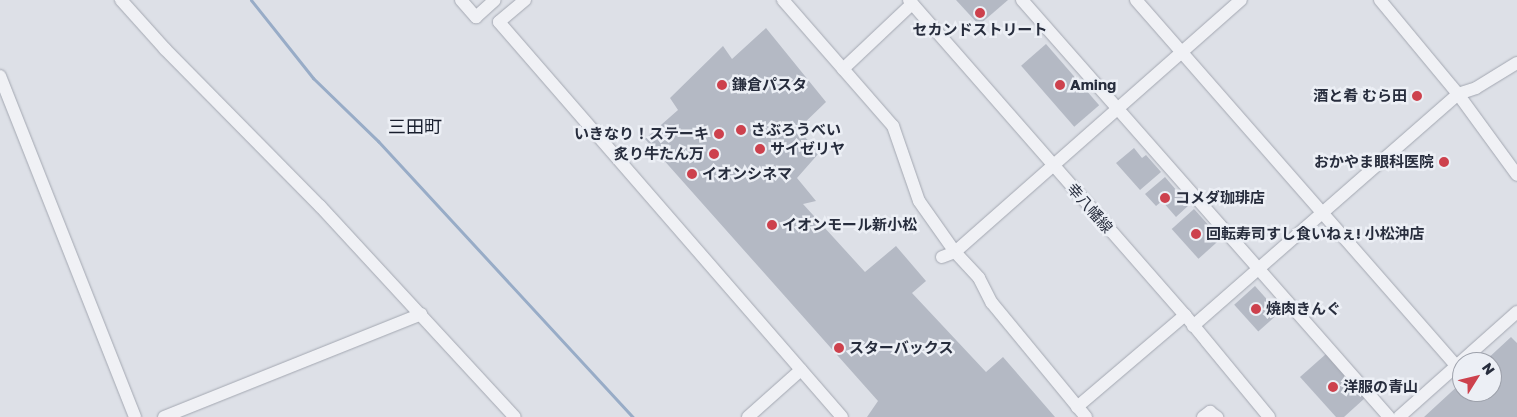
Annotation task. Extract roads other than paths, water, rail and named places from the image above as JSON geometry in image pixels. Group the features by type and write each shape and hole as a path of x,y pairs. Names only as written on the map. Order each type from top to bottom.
{"street":[{"path":"121,0 421,314 515,417"},
{"path":"461,0 476,17 495,0"},
{"path":"525,0 499,22 801,370 837,415"},
{"path":"783,0 893,126 919,201 955,252 979,278 992,304 1086,417"},
{"path":"1022,0 1389,417"},
{"path":"1136,0 1452,362"},
{"path":"942,257 955,252 1241,0"},
{"path":"1380,0 1458,94 1517,175"},
{"path":"843,69 910,2"},
{"name":"幸八幡線","path":"910,2 1184,315 1269,417"},
{"path":"1193,326 1458,94 1476,88 1517,63"},
{"path":"0,76 134,417"},
{"path":"1470,352 1517,312"},
{"path":"164,417 421,314"},
{"path":"1077,407 1184,315"},
{"path":"1398,417 1452,368"},
{"path":"748,417 801,370"},
{"path":"1203,417 1210,412 1217,417"}],"waterway":[{"path":"251,0 313,78 378,141 633,417"}],"place":[{"name":"セカンドストリート","path":"980,13"},
{"name":"鎌倉パスタ","path":"722,85"},
{"name":"Aming","path":"1060,85"},
{"name":"酒と肴 むら田","path":"1417,96"},
{"name":"さぶろうべい","path":"741,130"},
{"name":"いきなり！ステーキ","path":"719,134"},
{"name":"サイゼリヤ","path":"760,149"},
{"name":"炙り牛たん万","path":"714,154"},
{"name":"おかやま眼科医院","path":"1444,162"},
{"name":"イオンシネマ","path":"692,174"},
{"name":"コメダ珈琲店","path":"1165,198"},
{"name":"イオンモール新小松","path":"772,225"},
{"name":"回転寿司すし食いねぇ! 小松沖店","path":"1196,234"},
{"name":"焼肉きんぐ","path":"1256,309"},
{"name":"スターバックス","path":"839,348"},
{"name":"洋服の青山","path":"1333,387"}],"district":[{"name":"三田町","path":"415,126"}]}
